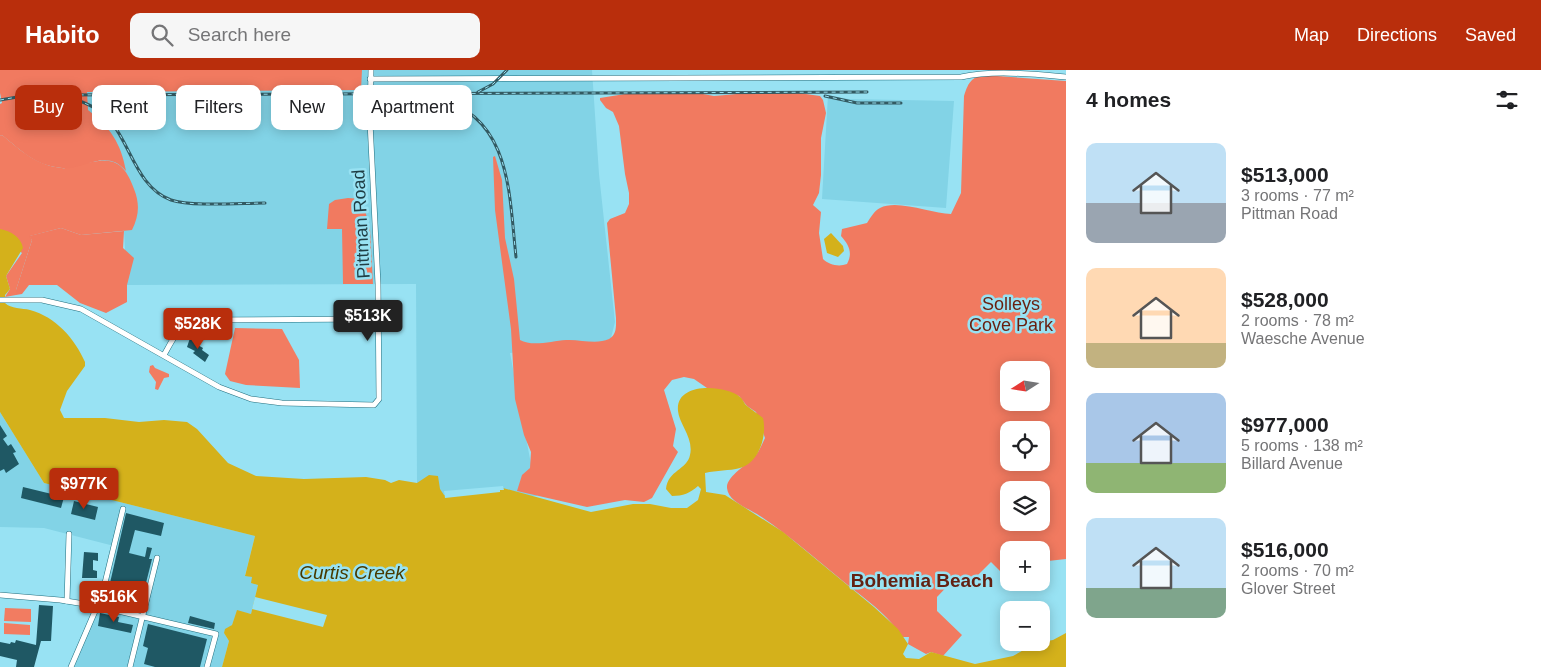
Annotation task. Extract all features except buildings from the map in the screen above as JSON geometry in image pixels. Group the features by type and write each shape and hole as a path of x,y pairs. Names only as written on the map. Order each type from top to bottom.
{"street":[{"name":"Pittman Road","path":"164,355 219,387 251,399 282,403 374,405 379,399 371,70"},
{"path":"370,79 961,78 972,74 996,72 1066,77"},
{"path":"0,300 42,300 80,309 164,355 183,325 200,319 378,319"},
{"path":"71,667 102,595 123,510"},
{"path":"67,601 69,534"},
{"path":"130,667 144,617 157,558"},
{"path":"0,596 67,601 97,606 216,634 207,667"}],"shaded area":[{"path":"89,70 592,70 599,174 615,322 611,338 596,346 510,353 537,496 445,498 417,483 416,284 127,285 124,231 84,107"},
{"path":"828,95 848,99 954,101 946,208 822,199"},
{"path":"2,135 23,152 44,164 66,168 106,161 119,165 125,170 129,178 136,194 138,205 136,220 132,230 81,235 61,228 30,236 32,240 16,295 5,297 10,289 6,276 22,253 0,234 0,136"},
{"path":"235,328 282,329 299,360 300,388 246,385 230,381 225,374"},
{"path":"153,365 155,368 169,374 169,377 164,378 158,390 155,389 156,382 149,372 150,366"},
{"path":"0,412 44,483 255,536 245,575 252,577 258,585 251,614 237,611 232,625 224,633 229,641 222,667 71,667 102,595 114,546 44,528 0,527"},
{"path":"5,608 31,609 31,622 4,621"},
{"path":"4,623 30,625 30,635 4,634"}],"green space":[{"path":"0,70 362,70 361,85 353,85 353,90 343,90 343,85 271,85 271,91 261,91 261,85 176,85 176,91 166,91 166,85 92,85 92,92 87,92 88,110 92,113 92,130 109,130 118,144 126,171 111,161 102,160 70,168 62,168 44,164 29,157 2,135 0,136 0,104 2,103"},
{"name":"Solleys Cove Park","path":"983,75 1066,81 1066,559 1050,561 1050,541 1000,541 1000,571 991,562 968,585 958,575 937,597 937,611 962,635 943,656 931,652 926,654 908,644 909,637 902,637 876,607 803,548 731,497 727,488 730,479 753,459 765,438 756,412 747,406 739,396 707,388 694,379 684,377 672,380 664,390 676,429 673,446 678,452 652,498 644,502 625,500 587,507 517,491 522,475 530,468 531,452 524,435 515,399 511,329 495,210 493,157 495,156 502,180 505,238 514,279 520,340 530,343 566,340 604,341 612,337 616,330 607,223 610,219 625,213 629,204 629,193 619,126 613,112 606,108 600,98 625,94 703,94 714,96 748,93 799,93 820,96 826,113 821,138 819,193 813,205 821,212 819,233 823,259 831,264 841,265 847,264 850,256 848,246 841,236 842,229 867,223 874,212 880,208 896,205 951,214 961,193 964,96 970,82"},
{"path":"348,198 362,199 370,229 373,284 343,284 342,229 327,229 329,204 335,200"},
{"path":"61,228 81,235 124,231 123,248 134,258 127,285 127,302 106,313 80,303 57,285 29,285 22,294 16,295 32,240 29,236"}],"water":[{"name":"Curtis Creek","path":"0,229 15,235 23,248 6,276 10,289 5,295 5,303 13,307 39,313 56,323 76,345 85,362 85,366 67,391 60,410 64,418 105,418 139,422 164,420 187,422 197,429 228,463 256,476 304,479 366,477 385,480 391,483 399,480 417,483 429,475 438,476 440,489 444,495 503,488 591,512 633,504 687,508 698,500 701,489 698,486 686,494 676,496 672,496 666,489 670,478 688,460 691,449 679,416 679,401 684,394 693,390 713,388 724,390 740,397 746,405 763,418 763,440 757,454 747,465 736,469 705,473 706,492 725,495 783,532 874,607 898,629 908,644 903,654 906,658 919,659 931,652 975,664 1013,656 1022,651 1050,651 1050,641 1066,633 1066,667 222,667 229,641 224,633 225,629 232,625 237,610 251,614 258,585 251,583 252,577 245,576 255,536 44,483 0,412"},
{"path":"831,233 843,246 844,251 838,257 827,253 824,239"}],"pier":[{"path":"503,486 504,490 500,490 500,492 445,498 444,491"},
{"path":"255,597 327,615 323,627 252,609"}],"railway":[{"path":"478,92 493,84 507,70"},
{"path":"0,100 23,96 52,95 867,92"},
{"path":"825,96 857,103 901,103"},
{"path":"82,102 93,107 108,118 119,133 143,177 160,194 171,200 191,203 265,203"},
{"path":"472,116 480,122 493,140 502,161 508,184 516,257"}],"district":[{"name":"Bohemia Beach","path":"922,580"}]}
